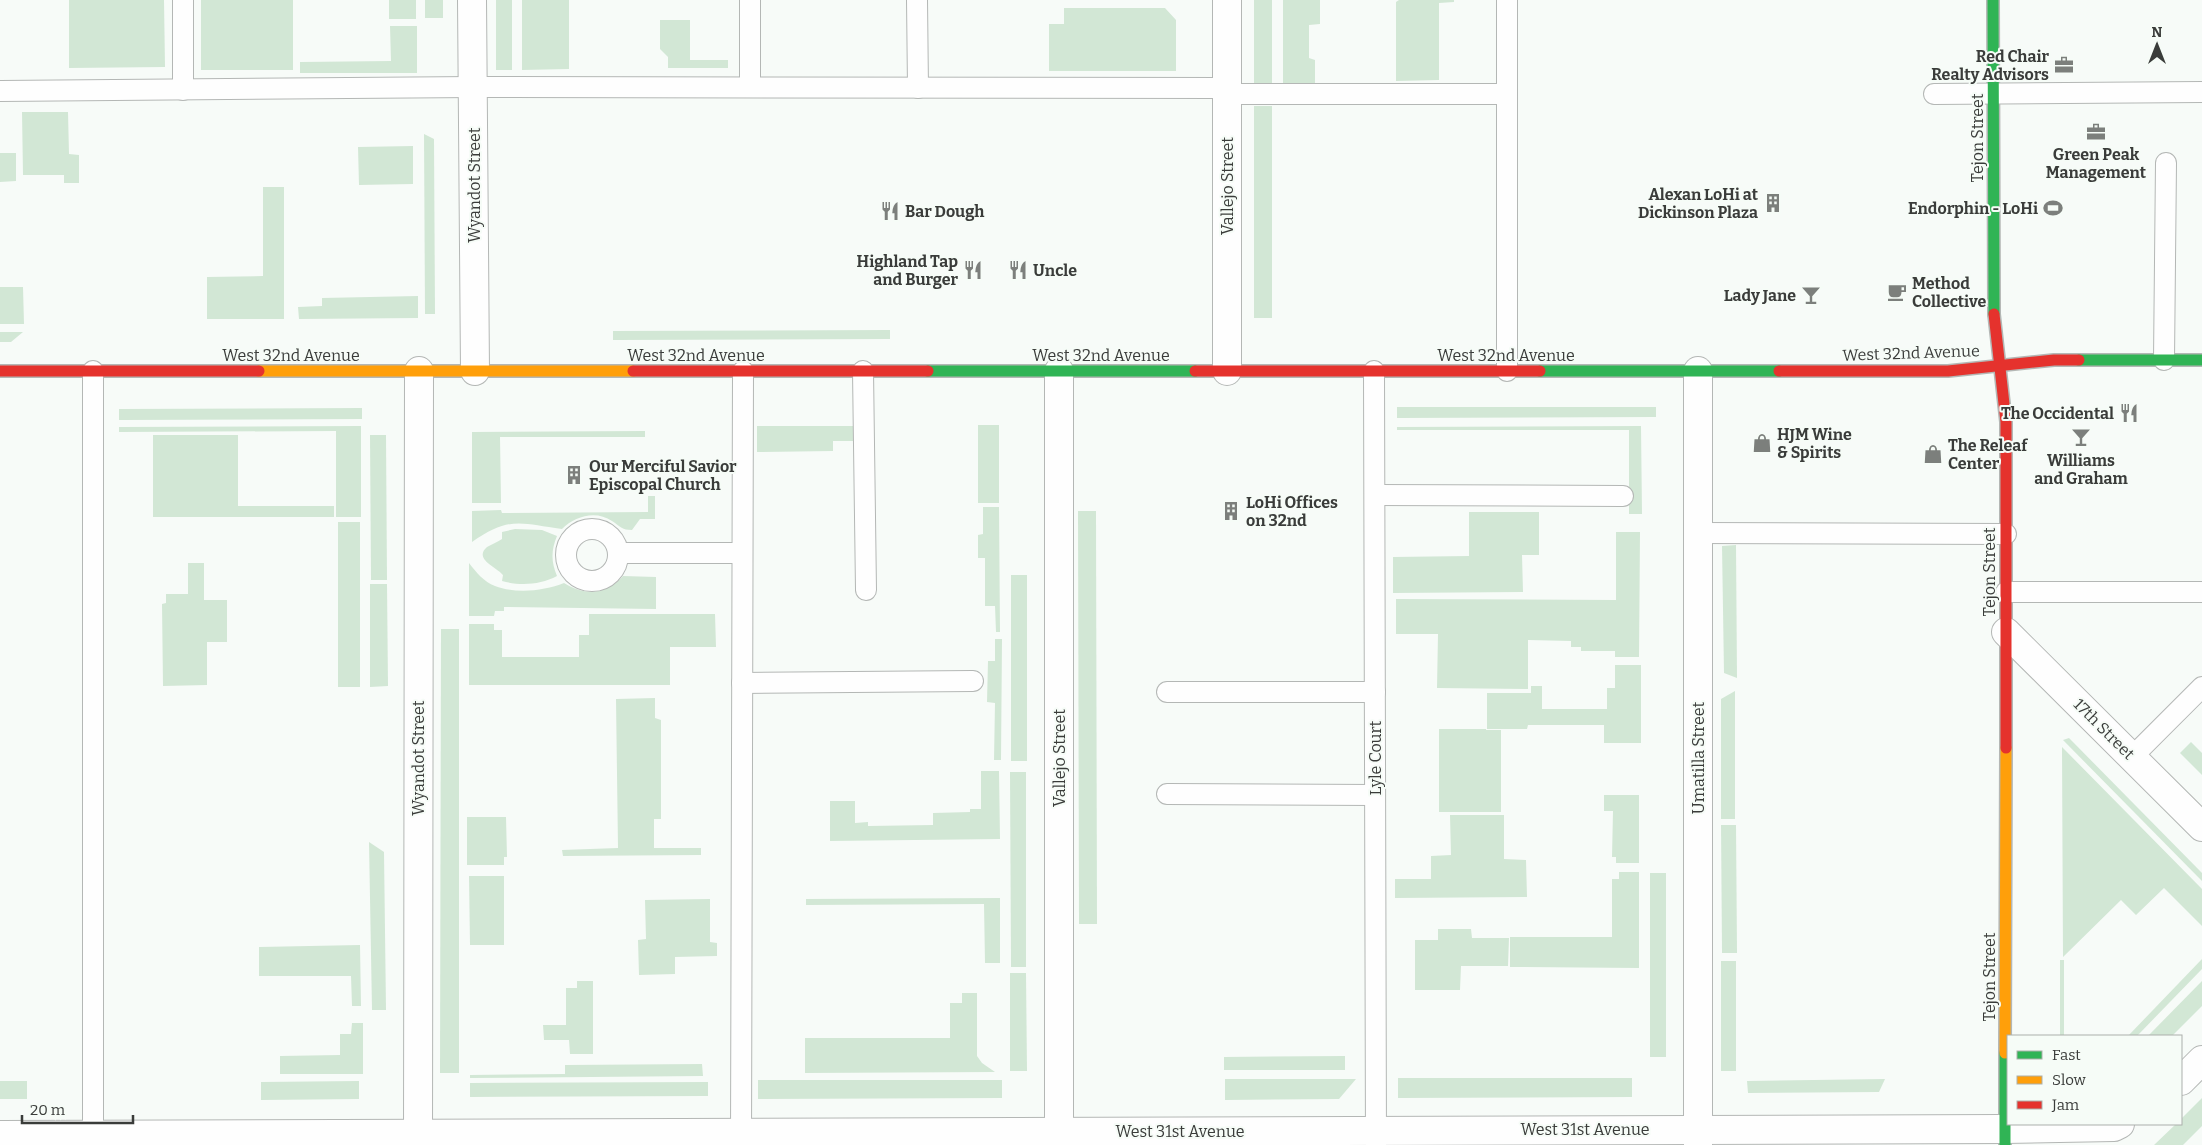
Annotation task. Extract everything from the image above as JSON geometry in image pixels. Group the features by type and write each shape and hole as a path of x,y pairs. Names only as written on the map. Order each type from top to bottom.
{"street":[{"name":"Wyandot Street","path":"472,0 475,371"},
{"name":"Vallejo Street","path":"1227,0 1227,372"},
{"name":"Tejon Street","path":"1993,0 1994,318 2006,422 2005,1137"},
{"name":"West 32nd Avenue","path":"0,371 1948,372 2054,360 2202,360"},
{"name":"Wyandot Street","path":"418,1139 419,371"},
{"name":"Vallejo Street","path":"1059,372 1059,1138"},
{"name":"Umatilla Street","path":"1698,372 1698,1137"},
{"name":"17th Street","path":"2006,632 2202,827"},
{"path":"2182,1080 2202,1060"},
{"name":"West 31st Avenue","path":"0,1135 93,1140 2005,1137 2115,1125"},
{"path":"2118,1145 2138,1125"}],"lane":[{"path":"183,0 183,90"},
{"path":"750,0 750,87"},
{"path":"917,0 918,88"},
{"path":"1507,0 1507,372"},
{"path":"0,91 750,87 1507,94"},
{"path":"1934,94 2202,92"},
{"path":"2164,360 2166,163"},
{"path":"93,371 93,1140"},
{"path":"741,1139 743,371"},
{"path":"863,371 866,590"},
{"name":"Lyle Court","path":"1374,372 1376,1138"},
{"path":"1375,495 1623,496"},
{"path":"1698,533 2006,534"},
{"path":"619,553 742,553"},
{"path":"2006,592 2202,592"},
{"path":"742,683 973,681"},
{"path":"2132,757 2202,688"},
{"path":"1167,692 1375,692"},
{"path":"1167,794 1375,795"}],"green space":[{"path":"69,0 164,0 165,67 69,68"},
{"path":"201,0 293,0 293,70 201,70"},
{"path":"389,0 416,0 416,19 389,19"},
{"path":"425,0 443,0 443,18 425,18"},
{"path":"496,0 512,0 512,70 496,70"},
{"path":"522,0 569,0 569,69 522,70"},
{"path":"1254,0 1272,0 1272,83 1254,83"},
{"path":"1283,0 1320,0 1320,24 1309,25 1309,58 1315,60 1315,83 1283,83"},
{"path":"1399,0 1454,0 1454,2 1439,3 1439,80 1396,81 1396,2"},
{"path":"1064,8 1165,8 1176,20 1176,71 1049,71 1049,24 1064,24"},
{"path":"660,20 690,20 690,60 728,60 728,68 668,68 668,57 660,49"},
{"path":"390,26 417,26 417,73 300,73 300,62 391,61"},
{"path":"1254,106 1272,106 1272,318 1254,318"},
{"path":"22,112 68,112 69,154 79,155 79,183 64,183 64,175 23,175"},
{"path":"424,134 434,139 435,314 425,314"},
{"path":"413,146 413,184 359,185 358,147"},
{"path":"0,153 16,153 16,181 0,182"},
{"path":"263,187 284,187 284,319 207,319 207,277 263,276"},
{"path":"0,287 23,287 24,324 0,324"},
{"path":"418,296 418,318 299,319 298,307 322,306 322,298"},
{"path":"890,330 890,339 613,340 613,331"},
{"path":"0,332 23,332 11,342 0,342"},
{"path":"1397,407 1656,407 1656,417 1397,418"},
{"path":"362,408 362,419 119,420 119,409"},
{"path":"978,425 999,425 999,503 978,503"},
{"path":"361,426 361,517 336,517 336,431 119,432 119,427"},
{"path":"757,426 856,426 856,441 833,441 833,451 757,452"},
{"path":"1641,426 1642,514 1629,514 1629,430 1397,430 1397,427"},
{"path":"645,431 645,437 500,437 501,503 472,503 472,432"},
{"path":"153,435 238,435 238,506 334,506 334,517 153,517"},
{"path":"370,435 386,435 387,580 371,580"},
{"path":"648,496 655,496 655,519 640,519 632,530 624,529 606,518 593,515 579,518 562,529 525,524 506,525 496,528 472,542 472,511 501,510 502,513 648,512"},
{"path":"983,507 999,507 1000,632 996,632 995,606 985,606 985,558 978,558 978,535 983,534"},
{"path":"1078,511 1096,511 1097,924 1079,924"},
{"path":"1469,512 1539,512 1539,555 1522,555 1523,592 1393,593 1393,557 1469,556"},
{"path":"338,522 360,522 360,687 338,687"},
{"path":"515,529 542,530 557,536 552,556 557,576 530,584 502,581 503,575 484,559 483,551 502,539 502,532"},
{"path":"1616,532 1640,532 1639,657 1615,657 1615,651 1581,651 1581,647 1571,647 1571,641 1528,640 1528,689 1437,688 1438,634 1396,634 1396,599 1616,600"},
{"path":"1736,545 1737,678 1724,673 1722,546"},
{"path":"188,563 204,563 204,600 227,600 227,642 207,642 207,685 163,686 162,604 166,603 166,594 188,594"},
{"path":"469,563 487,582 495,586 521,591 539,590 564,583 580,590 595,592 610,587 623,576 656,577 656,609 504,607 504,611 495,611 494,616 469,616"},
{"path":"1011,575 1027,575 1027,761 1011,761"},
{"path":"370,584 387,584 388,686 370,687"},
{"path":"589,614 715,614 716,647 670,647 670,685 469,685 469,624 494,624 494,630 502,630 502,657 579,657 579,635 589,635"},
{"path":"441,629 459,629 459,1073 440,1073"},
{"path":"995,639 1002,639 1001,760 994,760 995,703 987,702 988,661 995,661"},
{"path":"1615,665 1641,665 1641,743 1604,743 1604,725 1528,725 1527,729 1487,729 1487,693 1531,693 1531,686 1542,686 1542,709 1607,709 1607,688 1615,688"},
{"path":"1735,691 1735,819 1721,819 1721,699"},
{"path":"655,698 655,718 661,720 661,819 654,819 654,848 701,848 701,855 563,856 562,850 618,848 616,699"},
{"path":"1439,729 1501,730 1501,812 1439,812"},
{"path":"2069,738 2202,873 2202,881 2063,740"},
{"path":"2191,742 2202,753 2202,775 2180,753"},
{"path":"2062,747 2202,889 2202,926 2164,888 2136,915 2121,900 2063,957"},
{"path":"981,771 999,771 1000,839 830,841 830,801 855,801 855,823 868,822 868,826 933,825 933,813 970,812 970,809 981,809"},
{"path":"1010,772 1026,772 1026,967 1011,967"},
{"path":"1604,795 1639,795 1639,863 1616,863 1616,857 1612,857 1613,811 1604,811"},
{"path":"1450,815 1504,815 1504,859 1526,860 1527,897 1395,898 1395,879 1431,879 1431,856 1451,855"},
{"path":"467,817 506,817 507,857 504,857 504,865 467,865"},
{"path":"1721,825 1736,825 1737,953 1722,953"},
{"path":"369,842 384,852 386,1010 372,1010"},
{"path":"1619,872 1639,872 1639,968 1510,967 1510,937 1612,937 1612,879 1619,879"},
{"path":"1650,873 1666,873 1666,1057 1650,1057"},
{"path":"469,876 504,876 504,945 470,945"},
{"path":"1000,898 1000,963 985,963 984,904 806,905 806,899"},
{"path":"710,899 710,942 717,943 717,956 675,957 675,974 639,975 638,940 646,939 645,900"},
{"path":"1438,929 1471,929 1472,938 1509,938 1508,966 1461,966 1460,990 1415,990 1415,940 1438,940"},
{"path":"360,945 361,1006 352,1006 351,976 259,976 259,947"},
{"path":"2202,959 2202,969 2138,1035 2129,1035"},
{"path":"2060,960 2064,960 2064,1035 2060,1035"},
{"path":"1721,961 1736,961 1736,1071 1721,1071"},
{"path":"1010,973 1026,973 1027,1071 1010,1071"},
{"path":"577,981 593,981 593,1054 570,1054 569,1040 544,1040 543,1025 566,1025 566,988 577,988"},
{"path":"2202,981 2202,1006 2173,1035 2149,1035"},
{"path":"962,993 977,993 977,1056 982,1063 995,1072 805,1073 805,1038 950,1038 950,1003 962,1003"},
{"path":"352,1023 363,1023 363,1074 280,1074 280,1056 340,1055 340,1034 351,1034"},
{"path":"1345,1056 1345,1070 1224,1070 1224,1057"},
{"path":"702,1064 703,1076 470,1078 470,1075 565,1074 565,1065"},
{"path":"1398,1078 1632,1078 1632,1097 1398,1098"},
{"path":"1225,1079 1356,1079 1339,1099 1225,1100"},
{"path":"1885,1079 1879,1092 1748,1093 1747,1081"},
{"path":"758,1080 1002,1080 1002,1098 758,1099"},
{"path":"0,1081 27,1081 27,1099 0,1099"},
{"path":"359,1081 359,1099 261,1100 261,1082"},
{"path":"708,1082 708,1096 470,1097 470,1083"},
{"path":"2202,1098 2202,1126 2183,1145 2154,1145 2175,1125 2182,1125 2182,1118"}],"traffic: fast":[{"path":"1993,0 1994,314"},
{"path":"2079,360 2202,360"},
{"path":"928,371 1195,371"},
{"path":"1540,371 1779,371"},
{"path":"2005,1053 2005,1145"}],"traffic: slow":[{"path":"259,371 633,371"},
{"path":"2005,1053 2006,748"}],"traffic: jam":[{"path":"1994,314 2006,422 2006,748"},
{"path":"1779,371 1948,371 2054,360 2079,360"},
{"path":"0,371 259,371"},
{"path":"633,371 928,371"},
{"path":"1195,371 1540,371"}],"place":[{"name":"Red Chair Realty Advisors","path":"2064,65"},
{"name":"Green Peak Management","path":"2096,132"},
{"name":"Alexan LoHi at Dickinson Plaza","path":"1773,203"},
{"name":"Endorphin - LoHi","path":"2053,208"},
{"name":"Bar Dough","path":"890,211"},
{"name":"Highland Tap and Burger","path":"973,270"},
{"name":"Uncle","path":"1018,270"},
{"name":"Method Collective","path":"1897,292"},
{"name":"Lady Jane","path":"1811,295"},
{"name":"The Occidental","path":"2129,413"},
{"name":"Williams and Graham","path":"2081,437"},
{"name":"HJM Wine & Spirits","path":"1762,443"},
{"name":"The Releaf Center","path":"1933,454"},
{"name":"Our Merciful Savior Episcopal Church","path":"574,475"},
{"name":"LoHi Offices on 32nd","path":"1231,511"}]}
